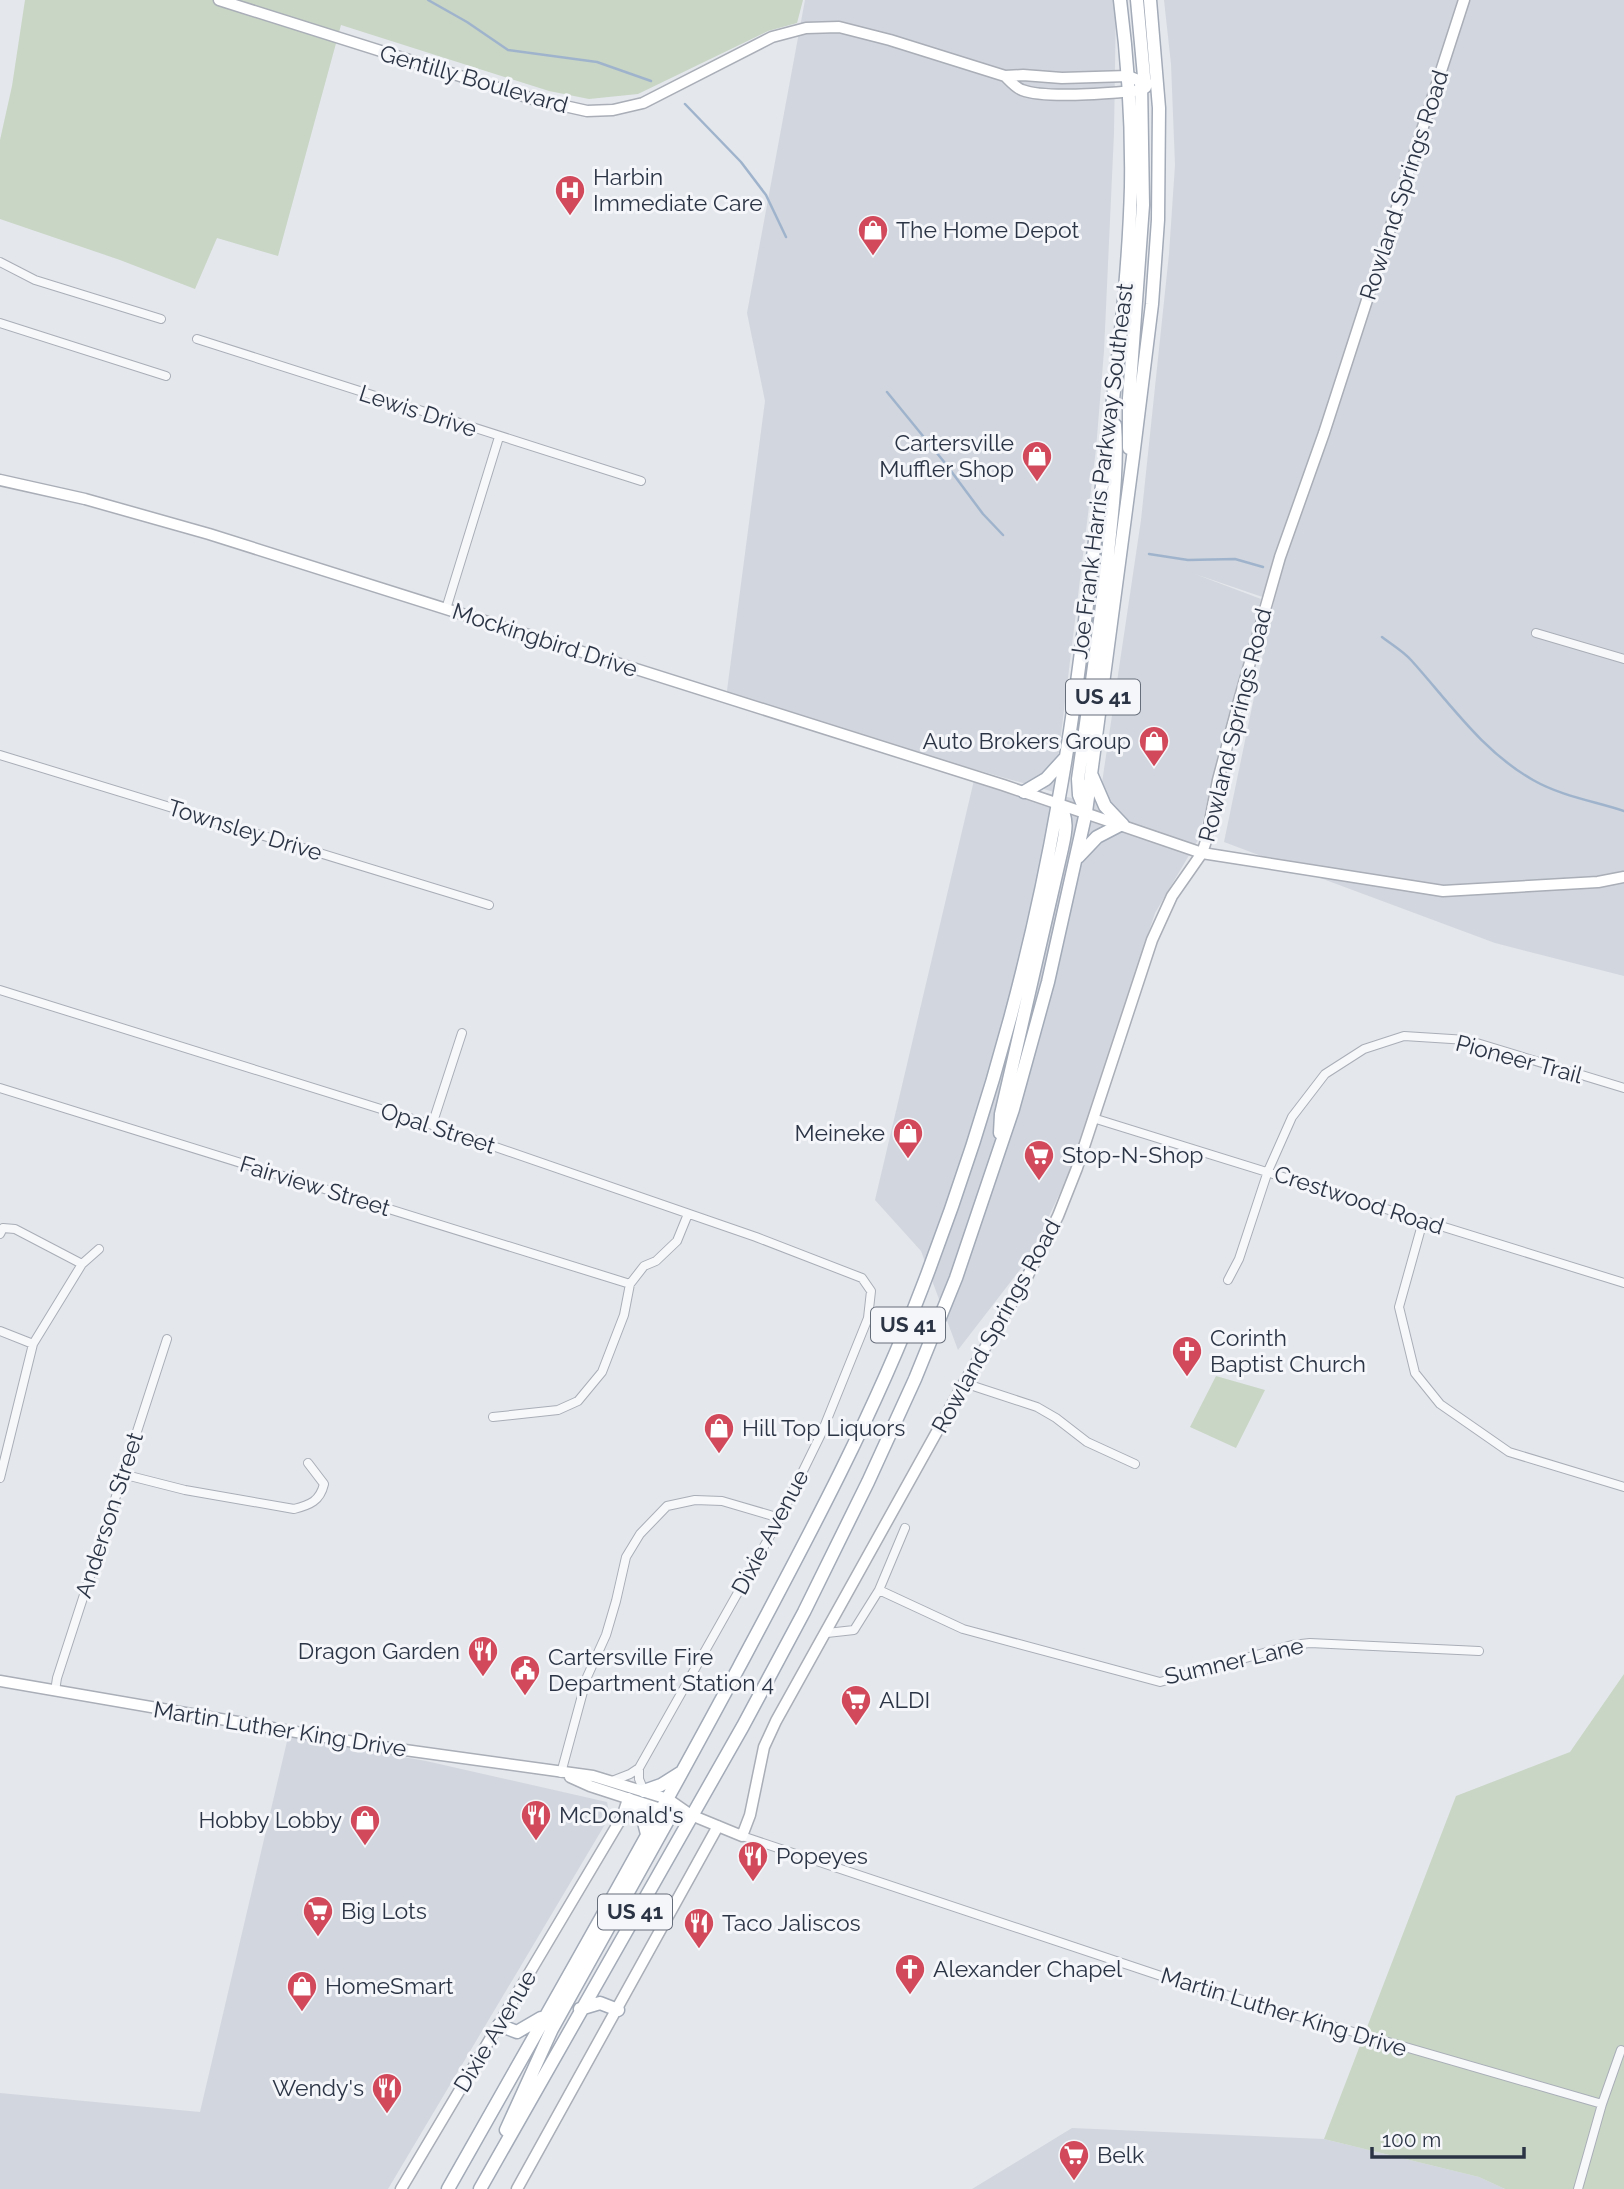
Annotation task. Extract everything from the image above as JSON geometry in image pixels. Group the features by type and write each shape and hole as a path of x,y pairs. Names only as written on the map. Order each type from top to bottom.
{"main road":[{"name":"Joe Frank Harris Parkway Southeast","path":"480,2189 743,1726 804,1612 882,1453 956,1278 1001,1147 1040,1015 1076,860 1092,775 1154,272 1159,166 1143,87 1128,76 1120,0"},
{"path":"1137,0 1143,87"},
{"name":"Joe Frank Harris Parkway Southeast","path":"448,2189 648,1834 668,1807 683,1770 826,1505 922,1289 968,1158 1030,939 1066,757 1112,401 1150,0"},
{"path":"1086,812 1079,795 1078,779 1112,516 1116,446 1112,401"},
{"path":"1024,792 1046,779 1066,757"},
{"path":"1076,860 1097,837 1122,825 1105,806 1092,775"},
{"path":"1001,1147 1001,1114 1063,841 1066,817 1058,803"},
{"path":"644,1791 661,1785 683,1770"},
{"path":"628,1798 640,1811 648,1834"},
{"path":"496,2160 513,2112 540,2051 668,1807"},
{"path":"580,2009 600,2003 618,2010"},
{"path":"499,2025 517,2032 532,2025 546,2013"}],"street":[{"name":"Gentilly Boulevard","path":"219,0 533,99 587,111 613,110 643,103 772,37 818,27 839,27 867,34 1005,76 1128,76"},
{"name":"Rowland Springs Road","path":"742,1836 750,1815 764,1747 776,1721 1049,1235 1077,1168 1158,923 1179,884 1202,853 1239,701 1280,557 1320,446 1464,0"},
{"name":"Gentilly Boulevard","path":"1005,76 1021,90 1034,92 1076,94 1143,87"},
{"path":"0,262 35,279 161,319"},
{"path":"0,323 166,376"},
{"name":"Lewis Drive","path":"197,339 640,481"},
{"path":"446,609 499,437"},
{"name":"Mockingbird Drive","path":"0,480 85,499 209,534 1024,792 1202,853 1443,891 1598,882 1624,877"},
{"path":"1536,633 1624,659"},
{"name":"Townsley Drive","path":"0,755 489,905"},
{"name":"Opal Street","path":"0,990 432,1125 688,1214 862,1278 869,1285"},
{"path":"432,1125 461,1033"},
{"name":"Pioneer Trail","path":"1228,1280 1239,1259 1268,1171 1292,1118 1325,1074 1364,1049 1404,1036 1467,1040 1624,1088"},
{"name":"Fairview Street","path":"0,1088 630,1284"},
{"name":"Crestwood Road","path":"1093,1118 1624,1283"},
{"path":"493,1417 558,1410 578,1401 602,1373 624,1315 630,1284 644,1266 656,1261 677,1241 688,1214"},
{"path":"1423,1221 1399,1307 1415,1373 1440,1404 1509,1452 1624,1487"},
{"path":"0,1234 3,1228 15,1229 82,1265"},
{"path":"0,1478 4,1443 33,1344 82,1265 99,1250"},
{"name":"Dixie Avenue","path":"639,1768 779,1518 822,1432 868,1318 872,1297 869,1285"},
{"path":"0,1331 33,1344"},
{"name":"Anderson Street","path":"55,1691 167,1339"},
{"path":"964,1383 1037,1407 1087,1442 1135,1464"},
{"path":"122,1474 185,1490 294,1509 310,1505 322,1495 324,1484 307,1463"},
{"path":"561,1773 587,1677 606,1635 617,1601 626,1557 640,1534 667,1506 695,1500 722,1501 779,1518"},
{"path":"827,1633 854,1630 879,1590 905,1528"},
{"name":"Sumner Lane","path":"879,1590 963,1629 1160,1682 1292,1645 1310,1643 1479,1651"},
{"name":"Martin Luther King Drive","path":"0,1681 383,1746 612,1781 644,1791 668,1807"},
{"path":"612,1781 639,1768"},
{"path":"639,1768 639,1779 644,1791"},
{"name":"Martin Luther King Drive","path":"561,1773 590,1786 668,1807 742,1836 1167,1978 1602,2104"},
{"name":"Dixie Avenue","path":"401,2189 622,1817 628,1798"},
{"path":"517,2189 718,1826"},
{"path":"1578,2189 1602,2104 1621,2050"}],"shaded area":[{"path":"805,0 1116,0 1114,133 1104,351 1096,449 1054,792 726,698 765,401 747,313"},
{"path":"1164,0 1624,0 1624,976 1495,943 1224,842 1274,601 1195,574 1261,599 1198,840 1155,913 1069,1174 1029,1258 958,1350 921,1251 875,1200 975,776 1003,785 1099,803 1141,520 1169,254 1175,165 1171,64"},
{"path":"288,1737 426,1761 607,1802 610,1816 388,2189 0,2189 0,2093 200,2112"},
{"path":"1072,2128 1324,2139 1479,2177 1505,2189 972,2189"}],"green space":[{"path":"25,0 803,0 797,23 768,31 638,94 589,99 549,91 341,25 278,256 217,238 195,289 0,219 0,140 12,86"},
{"path":"1216,1376 1265,1390 1236,1448 1190,1427"},
{"path":"1624,1674 1624,2189 1505,2189 1479,2177 1324,2139 1456,1796 1570,1752"}],"waterway":[{"path":"428,0 508,50 597,62 651,81"},
{"path":"685,104 741,162 766,195 786,237"},
{"path":"887,392 983,514 1003,535"},
{"path":"1149,554 1188,560 1235,559 1263,567"},
{"path":"1382,637 1408,657 1482,741 1515,769 1555,790 1624,811"}],"place":[{"name":"Harbin Immediate Care","path":"570,217"},
{"name":"The Home Depot","path":"873,257"},
{"name":"Cartersville Muffler Shop","path":"1037,483"},
{"name":"Auto Brokers Group","path":"1154,768"},
{"name":"Meineke","path":"908,1160"},
{"name":"Stop-N-Shop","path":"1039,1182"},
{"name":"Corinth Baptist Church","path":"1187,1378"},
{"name":"Hill Top Liquors","path":"719,1455"},
{"name":"Dragon Garden","path":"483,1678"},
{"name":"Cartersville Fire Department Station 4","path":"525,1697"},
{"name":"ALDI","path":"856,1727"},
{"name":"McDonald's","path":"536,1842"},
{"name":"Hobby Lobby","path":"365,1847"},
{"name":"Popeyes","path":"753,1883"},
{"name":"Big Lots","path":"318,1938"},
{"name":"Taco Jaliscos","path":"699,1950"},
{"name":"Alexander Chapel","path":"910,1996"},
{"name":"HomeSmart","path":"302,2013"},
{"name":"Wendy's","path":"387,2115"},
{"name":"Belk","path":"1074,2182"}]}
